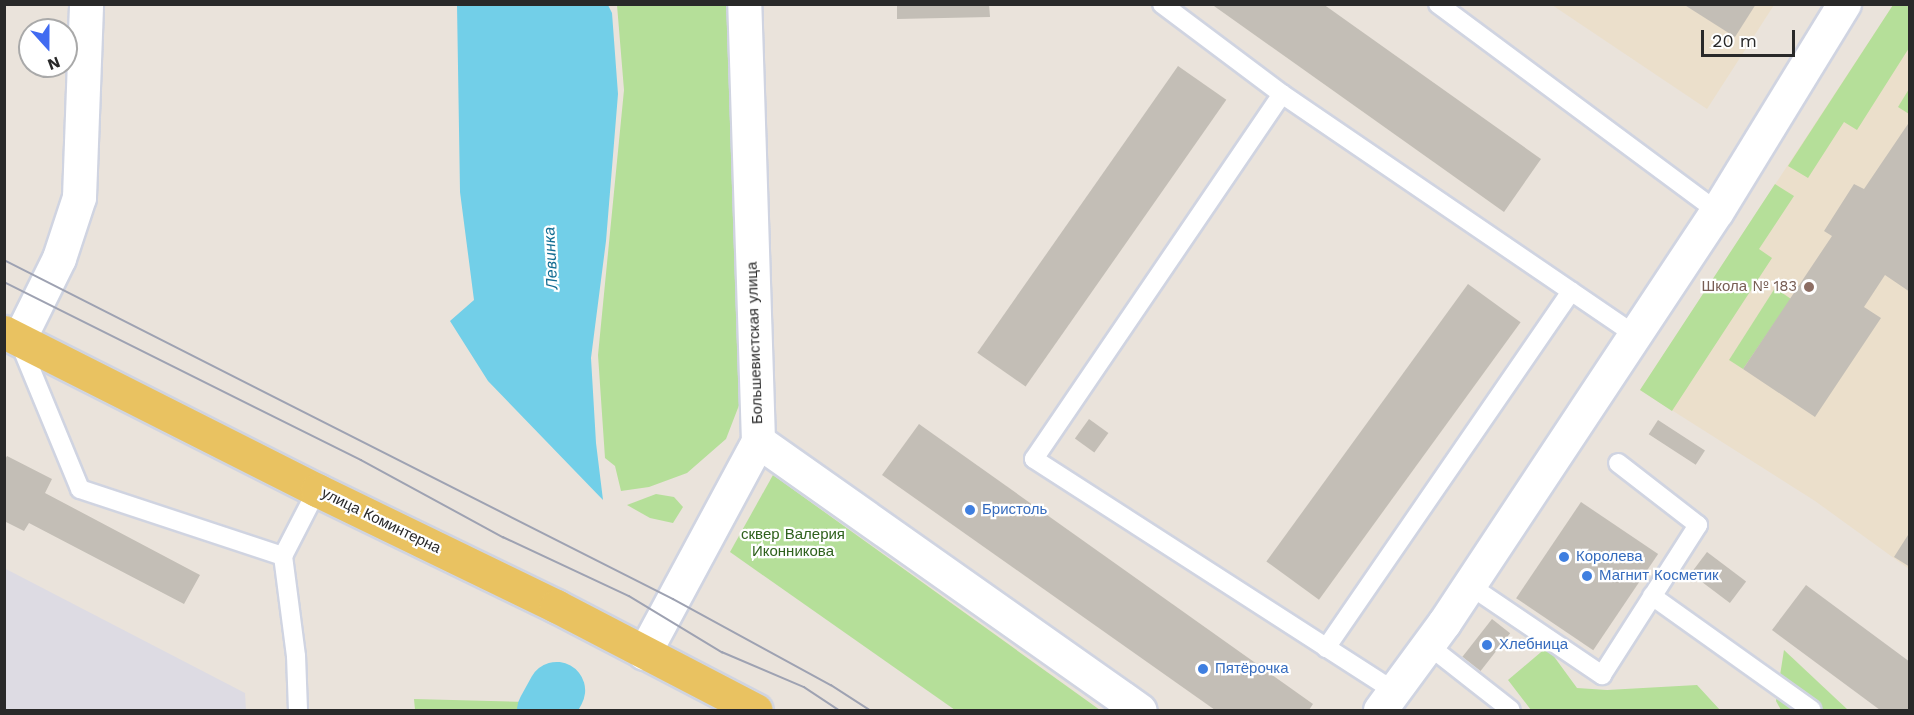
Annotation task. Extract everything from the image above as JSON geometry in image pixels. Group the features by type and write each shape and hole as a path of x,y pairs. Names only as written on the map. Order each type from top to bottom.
{"main road":[{"name":"улица Коминтерна","path":"12,336 317,490 556,606 756,711"}],"street":[{"path":"12,336 59,258 79,197 86,4"},
{"name":"Большевистская улица","path":"644,653 758,441 744,4"},
{"path":"1387,701 1469,585 1717,212 1844,4"},
{"path":"758,441 1140,711"}],"lane":[{"path":"1162,4 1282,94 1635,335"},
{"path":"1438,4 1717,212"},
{"path":"1282,94 1034,459 1326,648 1387,701"},
{"path":"1326,648 1571,291"},
{"path":"12,336 80,489 283,556"},
{"path":"1469,585 1602,675 1698,525 1618,463"},
{"path":"298,711 296,656 283,556 317,490"},
{"path":"1653,596 1812,711"},
{"path":"1428,645 1511,711"}],"shaded area":[{"path":"1552,5 1774,5 1707,109"},
{"name":"Школа № 183","path":"1893,5 1909,5 1909,569 1815,501 1640,390"},
{"path":"4,568 245,693 246,710 5,710"}],"green space":[{"path":"617,5 736,5 748,382 726,439 687,473 649,487 621,491 615,466 605,458 598,355 624,90"},
{"path":"1893,5 1909,5 1909,48 1857,130 1844,122 1808,178 1788,166"},
{"path":"1909,89 1909,114 1898,107"},
{"path":"1775,184 1794,196 1759,249 1772,258 1672,411 1640,390"},
{"path":"1775,288 1791,299 1743,369 1729,360"},
{"name":"сквер Валерия Иконникова","path":"773,475 1100,710 955,710 730,552"},
{"path":"656,494 674,497 683,507 673,523 650,518 627,505"},
{"path":"1547,647 1577,688 1607,690 1697,685 1720,710 1531,710 1508,680"},
{"path":"1784,650 1848,710 1781,710 1776,701"},
{"path":"414,699 562,703 576,710 415,710"}],"water":[{"path":"457,5 608,5 612,13 618,94 606,241 591,358 596,443 603,500 488,381 450,321 474,300 460,192"}],"building":[{"path":"897,4 989,4 990,17 897,19"},
{"path":"1215,4 1323,4 1541,159 1504,212 1214,6"},
{"path":"1683,4 1756,4 1735,37"},
{"path":"1178,66 1226,100 1026,387 977,353"},
{"path":"1910,121 1910,292 1885,275 1864,307 1881,318 1815,417 1743,369 1832,236 1824,231 1854,184 1864,189"},
{"path":"1468,284 1521,322 1319,600 1266,561"},
{"path":"1089,419 1108,433 1094,453 1075,438"},
{"path":"1658,420 1705,450 1696,465 1649,434"},
{"path":"919,424 1313,704 1309,710 1215,710 882,475"},
{"path":"7,456 52,479 45,493 200,575 184,604 29,523 24,531 4,521 4,461"},
{"name":"Магнит Косметик","path":"1581,502 1658,554 1593,650 1516,598"},
{"path":"1908,535 1910,536 1910,567 1894,557"},
{"path":"1707,552 1746,581 1730,603 1691,574"},
{"path":"1806,585 1910,662 1910,710 1880,710 1772,630"},
{"name":"Хлебница","path":"1492,619 1510,633 1481,671 1462,657"}],"waterway":[{"name":"Левинка","path":"545,710 556,690"}],"tram line":[{"path":"4,260 673,599 831,685 870,710"},
{"path":"4,282 361,460 503,537 629,596 722,652 804,687 839,710"}],"place":[{"name":"Школа № 183","path":"1809,287"},
{"name":"Бристоль","path":"970,510"},
{"name":"Королева","path":"1564,557"},
{"name":"Магнит Косметик","path":"1587,576"},
{"name":"Хлебница","path":"1487,645"},
{"name":"Пятёрочка","path":"1203,669"}]}
